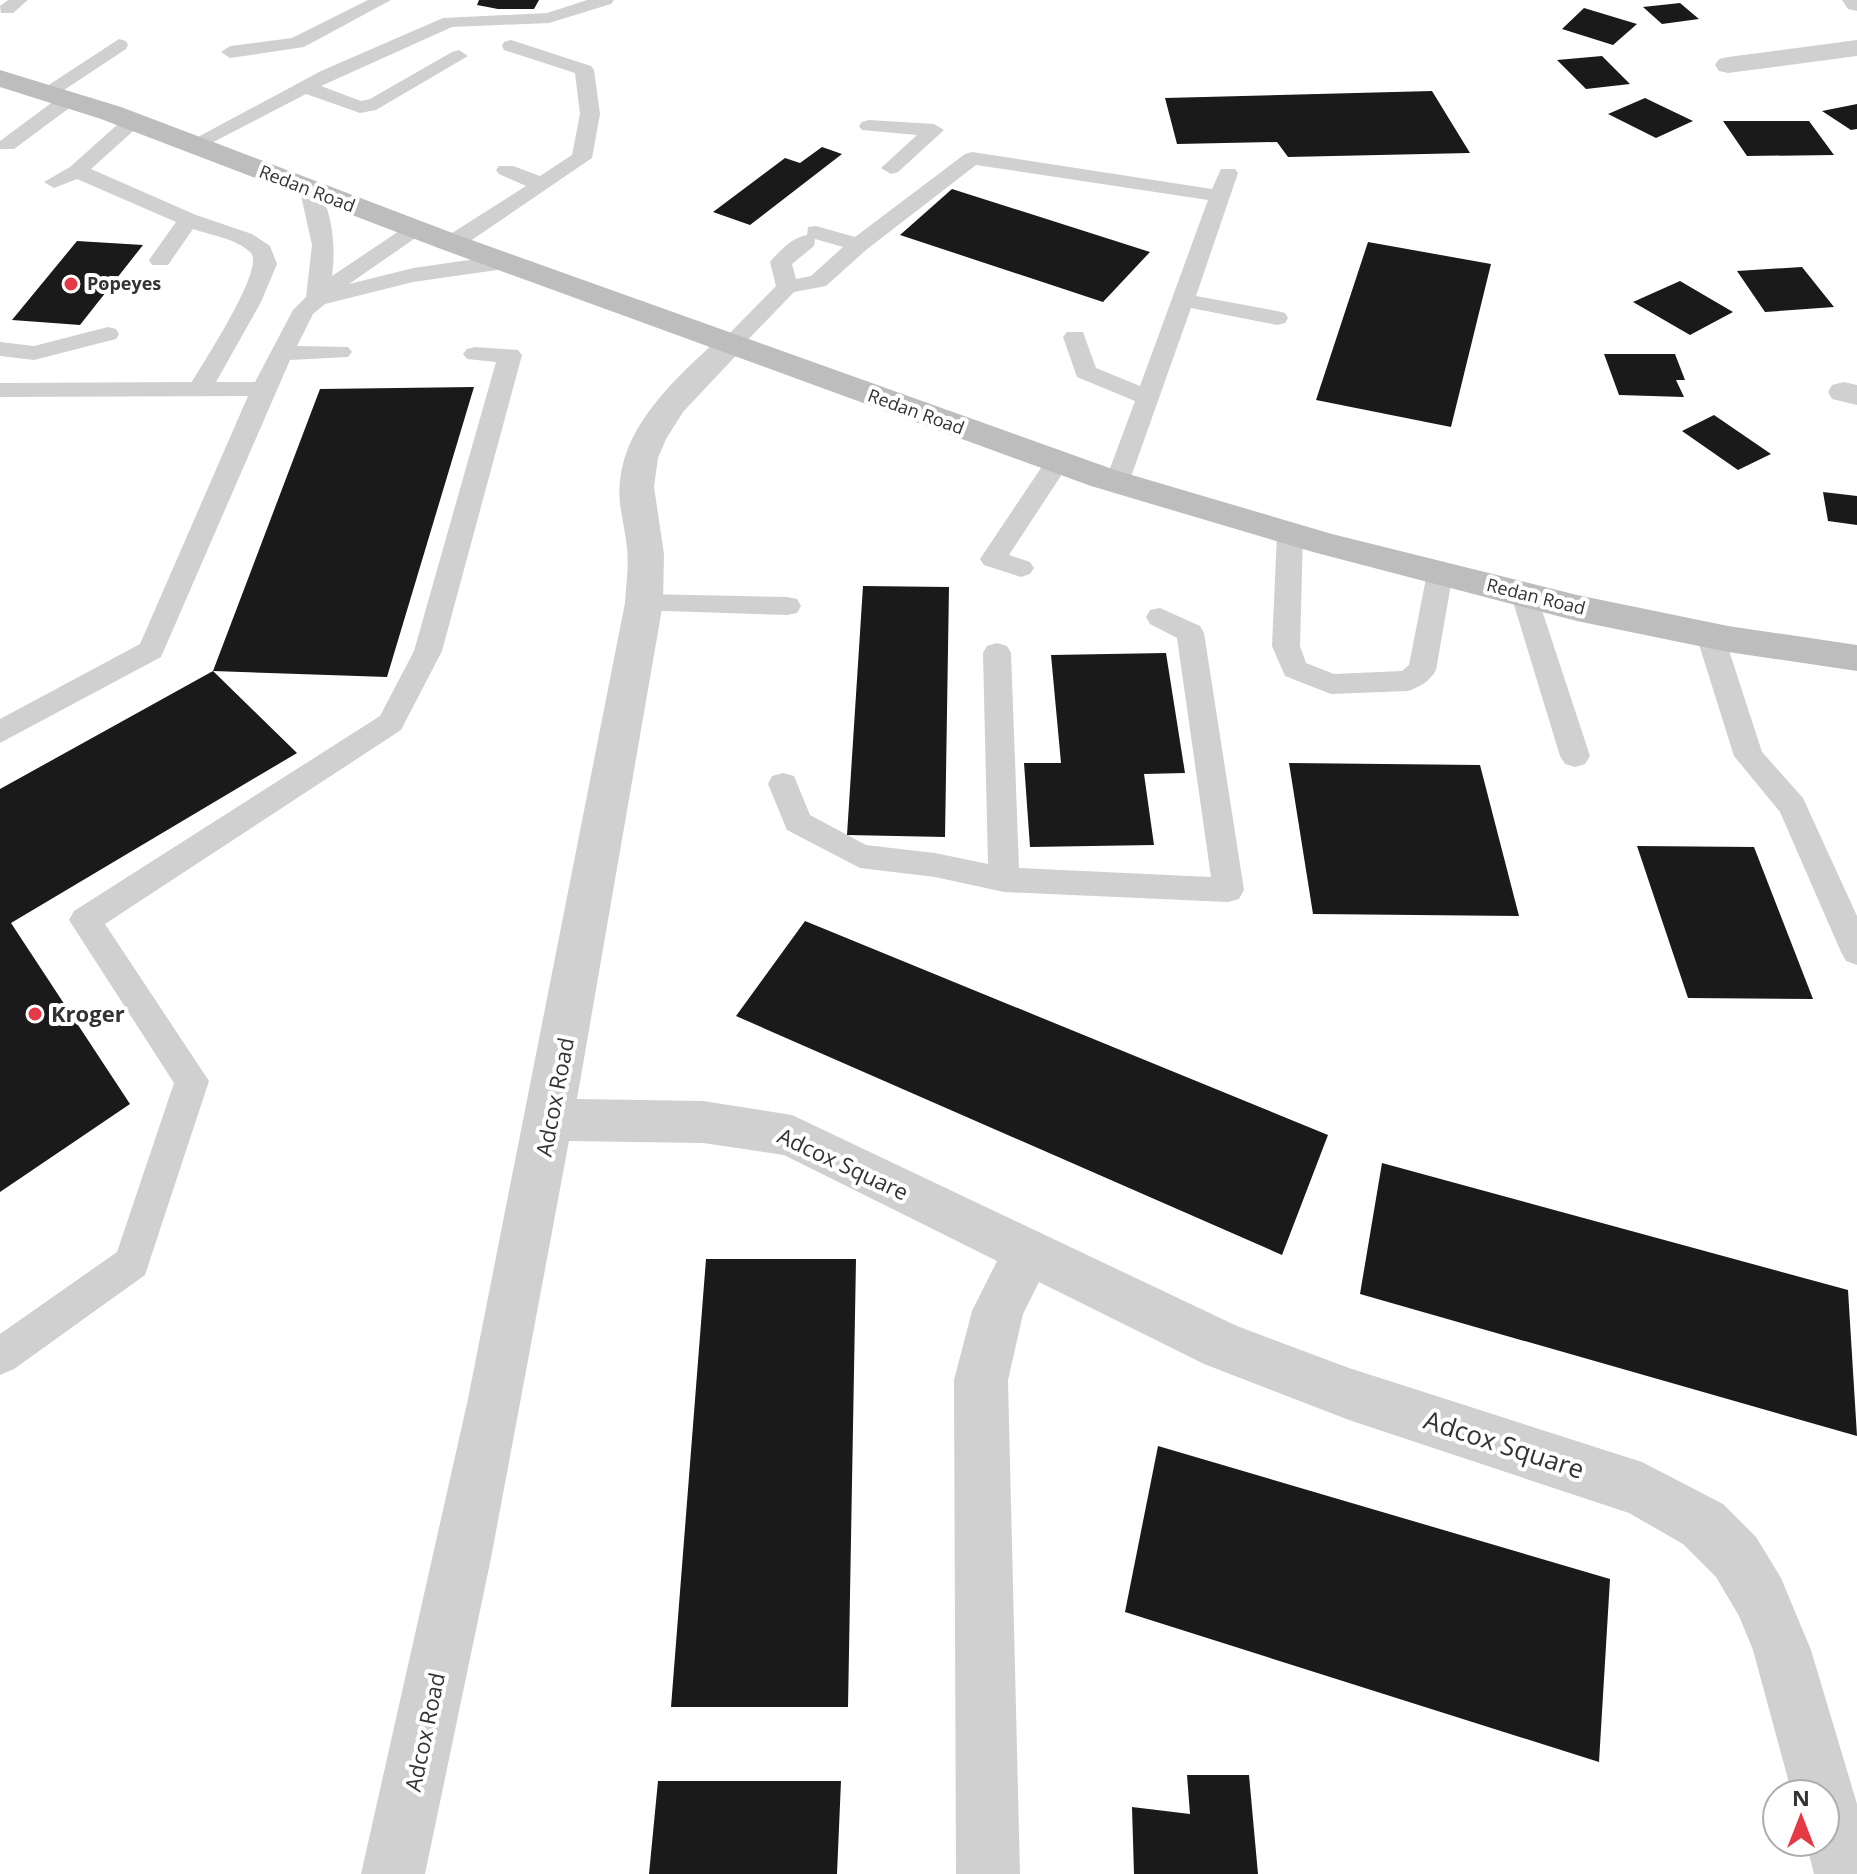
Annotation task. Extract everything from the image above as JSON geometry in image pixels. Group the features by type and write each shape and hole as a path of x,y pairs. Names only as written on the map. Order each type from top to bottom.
{"main road":[{"name":"Redan Road","path":"0,78 133,121 416,230 1118,482 1290,534 1524,595 1710,635 1857,658"}],"street":[{"path":"1728,65 1857,48"},
{"name":"Adcox Road","path":"393,1874 423,1744 551,1120 644,603 645,551 637,482 645,444 674,402 730,345"},
{"name":"Adcox Square","path":"551,1120 693,1120 751,1125 792,1136 1223,1346 1349,1394 1642,1490 1703,1524 1736,1557 1761,1598 1782,1650 1818,1778"},
{"path":"988,1874 981,1380 998,1311 1027,1253"}],"lane":[{"path":"230,52 297,43 382,0"},
{"path":"449,22 459,0"},
{"path":"193,145 328,75 449,22 549,18 605,0"},
{"path":"7,145 58,95 119,45 89,36"},
{"path":"452,243 582,158 590,114 584,70 511,46"},
{"path":"374,114 459,56"},
{"path":"328,75 376,93 374,114"},
{"path":"305,87 374,114"},
{"path":"54,182 77,171 133,121"},
{"path":"869,126 934,130 891,168"},
{"path":"918,145 972,158 1220,196"},
{"path":"730,345 787,287 818,281 858,245 972,158"},
{"path":"506,170 540,184"},
{"path":"77,171 188,220 244,239 262,251 266,264 250,302 200,389"},
{"path":"1118,482 1228,173"},
{"path":"310,191 323,227 324,256 317,299"},
{"path":"160,260 188,220"},
{"path":"0,732 151,650 263,389 304,310 349,273 416,230"},
{"path":"787,287 771,259 811,236 858,245"},
{"path":"317,299 422,273 504,262"},
{"path":"1183,300 1277,318"},
{"path":"0,349 34,353 108,334"},
{"path":"1075,337 1085,372 1148,398"},
{"path":"283,353 340,352"},
{"path":"0,1356 132,1263 192,1081 85,920 391,723 428,651 510,355 475,354"},
{"path":"0,390 263,389"},
{"path":"1021,568 993,559 1058,462"},
{"path":"1290,534 1286,646 1295,669 1331,684 1408,681 1422,670 1440,573"},
{"path":"1524,595 1575,756"},
{"path":"644,603 787,606"},
{"path":"783,784 798,822 860,856 935,865 1004,880 1228,890 1190,633 1160,617"},
{"path":"1710,635 1749,756 1792,806 1857,952"},
{"path":"997,653 1004,880"}],"building":[{"path":"479,0 539,0 534,9 498,9 477,5"},
{"path":"1680,3 1699,19 1662,24 1643,7"},
{"path":"1584,8 1637,24 1613,45 1562,29"},
{"path":"1602,56 1630,84 1586,89 1557,60"},
{"path":"1432,91 1470,153 1288,157 1277,142 1177,144 1165,98"},
{"path":"1645,98 1693,121 1656,138 1608,114"},
{"path":"1857,104 1857,129 1851,130 1822,111"},
{"path":"1723,121 1809,121 1834,155 1747,156"},
{"path":"822,147 842,154 750,225 713,212 785,158 800,163"},
{"path":"952,189 1150,252 1103,302 900,235"},
{"path":"77,241 143,245 80,325 12,320"},
{"path":"1368,242 1491,264 1451,427 1316,400"},
{"path":"1802,267 1834,307 1765,312 1737,271"},
{"path":"1680,281 1733,312 1690,335 1633,302"},
{"path":"1604,354 1675,354 1685,380 1676,380 1684,397 1619,395"},
{"path":"474,387 387,677 213,671 320,389"},
{"path":"1714,415 1771,454 1738,470 1682,431"},
{"path":"1823,492 1857,496 1857,525 1828,521"},
{"path":"863,586 949,587 945,837 847,835"},
{"path":"1166,653 1185,773 1144,774 1154,845 1030,847 1024,763 1061,763 1051,655"},
{"path":"213,671 297,753 11,923 130,1104 0,1192 0,789"},
{"path":"1289,763 1480,765 1519,916 1313,914"},
{"path":"1637,846 1754,847 1813,999 1688,998"},
{"path":"805,921 1328,1135 1282,1255 736,1016"},
{"path":"1382,1163 1848,1290 1857,1436 1360,1294"},
{"path":"706,1259 856,1259 848,1707 671,1707"},
{"path":"1158,1446 1610,1579 1599,1762 1125,1612"},
{"path":"1187,1775 1249,1775 1258,1874 1134,1874 1132,1807 1190,1814"},
{"path":"658,1781 841,1781 837,1874 649,1874"}],"place":[{"name":"Popeyes","path":"71,284"},
{"name":"Kroger","path":"35,1014"}]}
